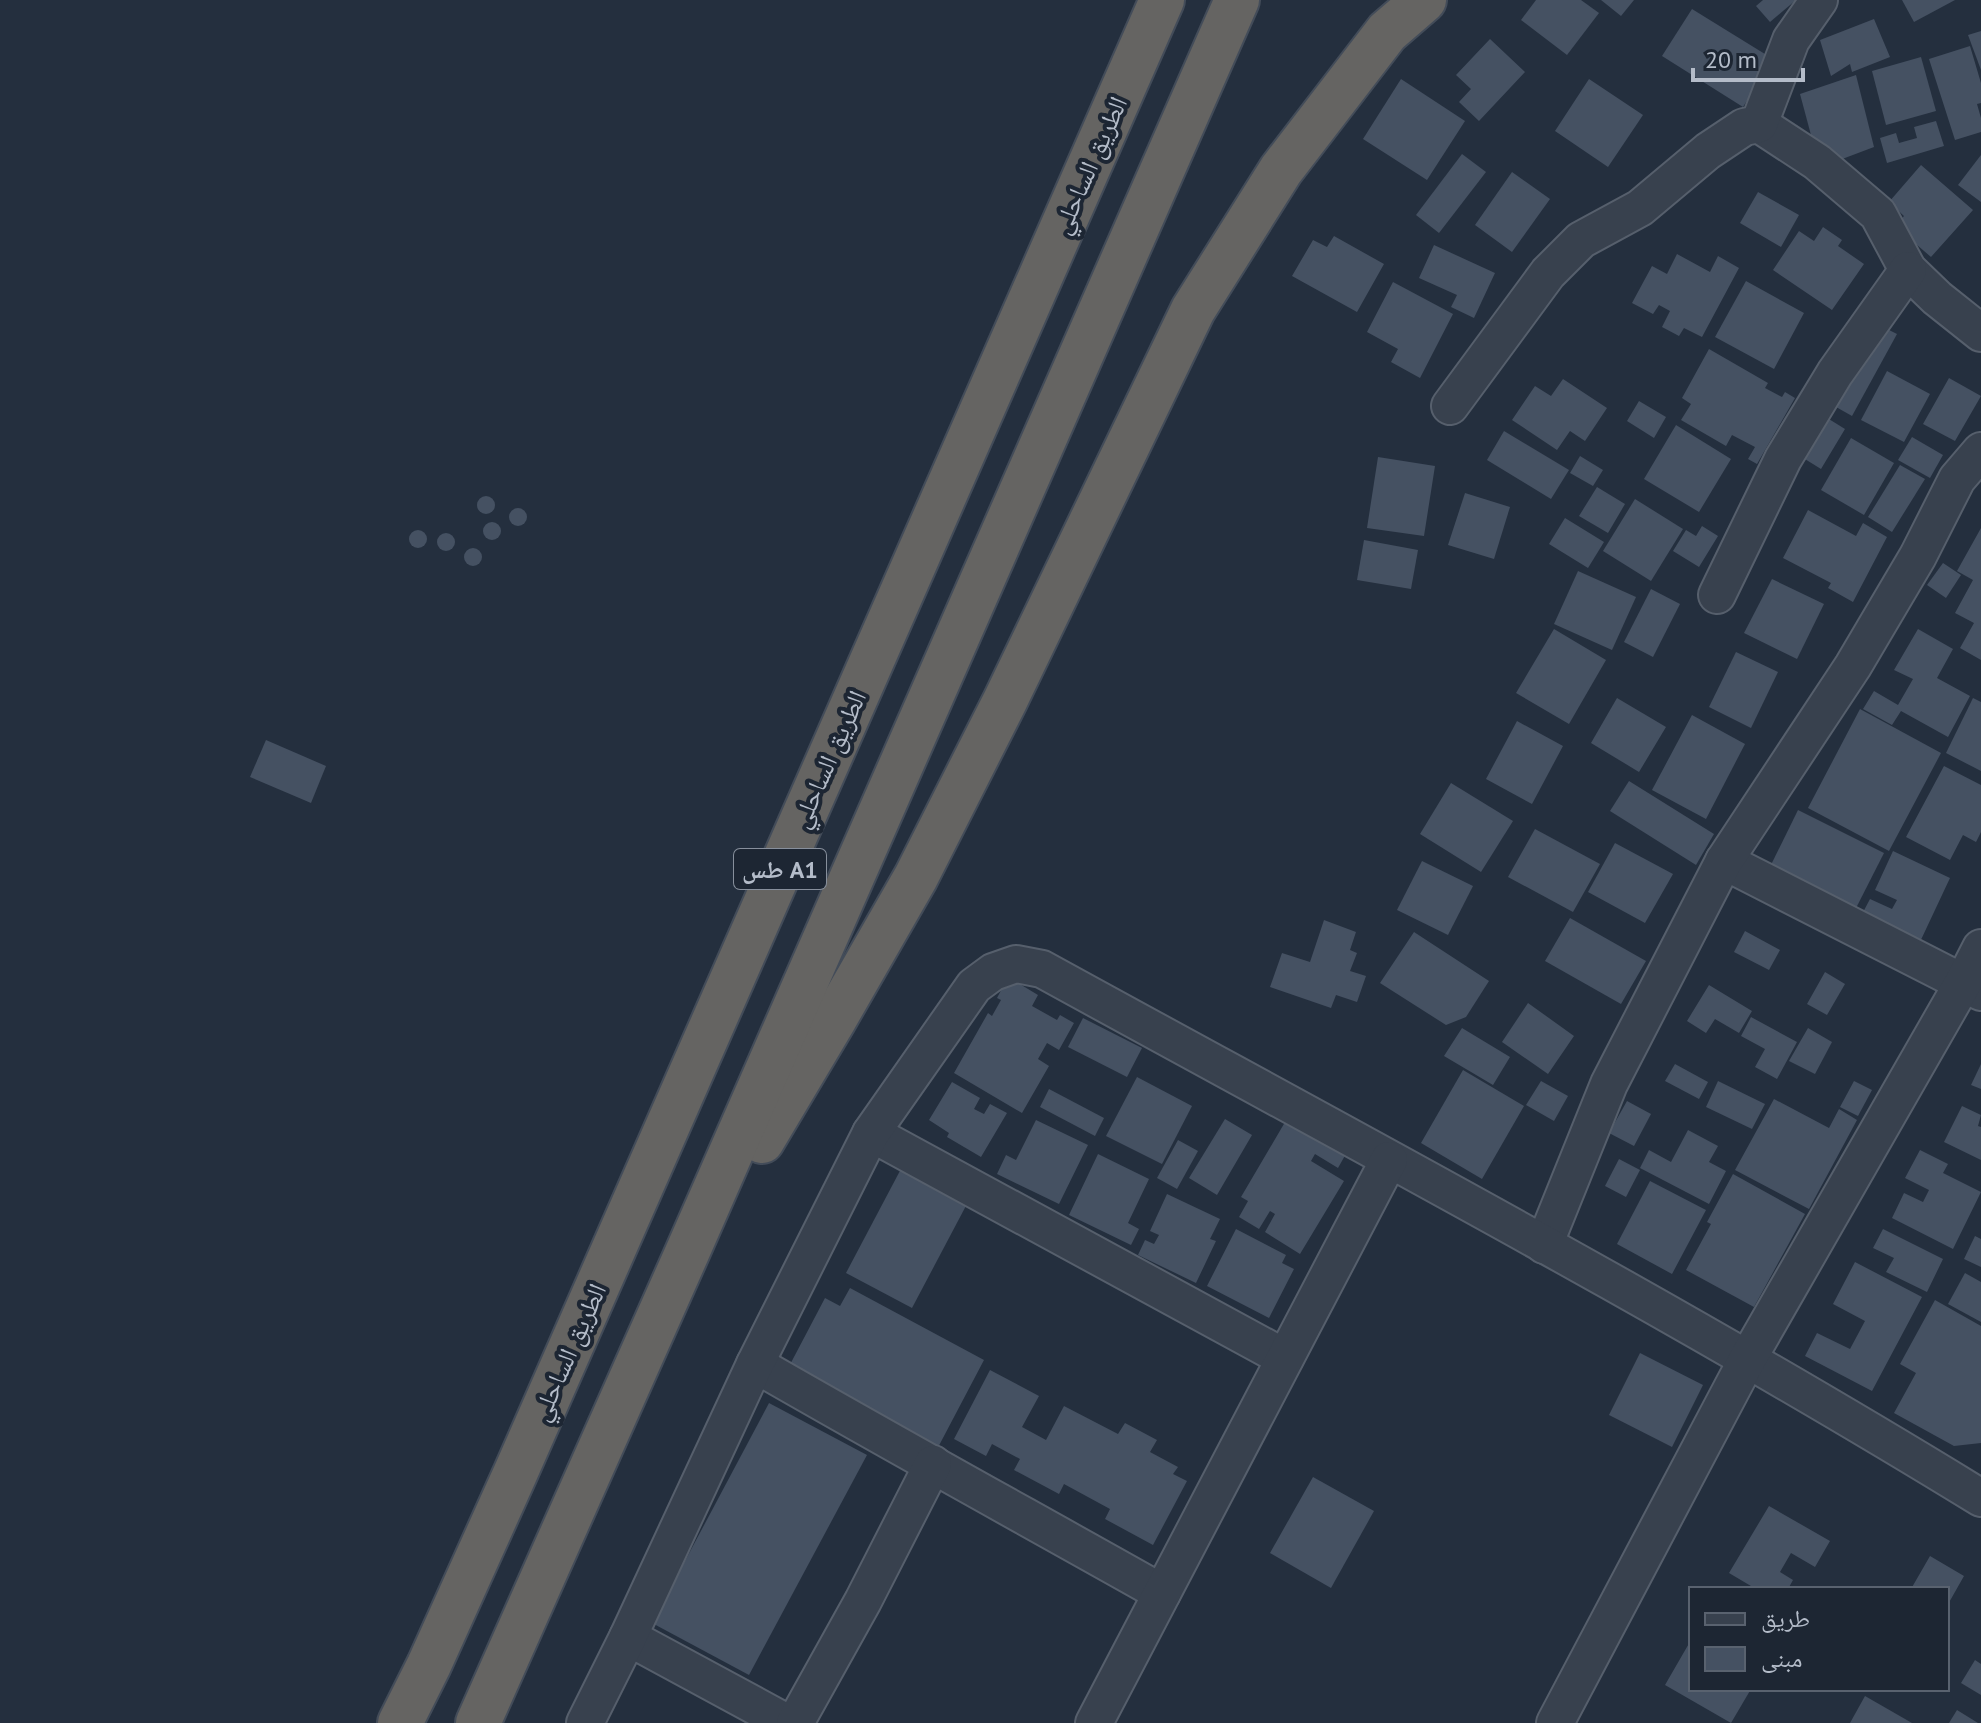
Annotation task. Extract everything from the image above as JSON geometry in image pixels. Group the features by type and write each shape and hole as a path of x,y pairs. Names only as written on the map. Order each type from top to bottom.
{"highway":[{"path":"687,1253 758,1147 916,877 1005,701 1193,310 1281,170 1387,32 1424,0"},
{"name":"الطريق الساحلي","path":"400,1723 521,1459 1160,6"},
{"name":"طس A1","path":"478,1723 1229,19"}],"street":[{"path":"1759,124 1791,40 1819,0"},
{"path":"1450,406 1548,273 1581,240 1640,208 1708,151 1744,127 1759,124 1817,162 1878,214 1908,270 1981,333"},
{"path":"1717,595 1783,459 1835,373 1908,270"},
{"path":"1544,1245 1609,1084 1724,861 1853,666 1918,556 1969,489 1981,451"},
{"path":"1724,861 1972,988"},
{"path":"1555,1723 1748,1358 1972,988 1981,948"},
{"path":"585,1723 755,1364 871,1133 974,986 993,972 1016,964 1042,969 1544,1245 1748,1358 1981,1497"},
{"path":"871,1133 1285,1358"},
{"path":"1094,1723 1389,1160"},
{"path":"755,1364 1162,1593"},
{"path":"795,1723 863,1601 933,1464"},
{"path":"628,1637 787,1723"}],"building":[{"path":"1536,0 1581,0 1599,13 1567,55 1521,20"},
{"path":"1601,0 1634,0 1621,16"},
{"path":"1763,0 1796,0 1770,22 1756,6"},
{"path":"1902,0 1955,0 1914,22"},
{"path":"1692,9 1773,59 1743,107 1662,56"},
{"path":"1874,19 1890,57 1852,72 1850,64 1831,76 1820,40"},
{"path":"1981,31 1981,70 1968,35"},
{"path":"1490,39 1525,72 1479,121 1459,102 1471,89 1456,75"},
{"path":"1970,46 1981,83 1981,103 1977,104 1981,132 1955,140 1929,59"},
{"path":"1921,57 1936,111 1886,125 1872,71"},
{"path":"1856,75 1874,147 1829,164 1815,150 1800,94"},
{"path":"1401,79 1465,121 1427,180 1363,139"},
{"path":"1589,79 1643,115 1608,167 1555,131"},
{"path":"1936,121 1944,146 1887,163 1880,138 1896,133 1899,143 1917,138 1914,127"},
{"path":"1462,154 1486,172 1439,233 1416,215"},
{"path":"1981,155 1981,202 1958,185"},
{"path":"1921,165 1973,210 1931,257 1895,226 1904,216 1889,202"},
{"path":"1512,172 1550,199 1512,252 1475,225"},
{"path":"1758,192 1799,215 1781,247 1740,223"},
{"path":"1823,227 1842,240 1838,246 1864,264 1832,310 1773,270 1799,231 1814,241"},
{"path":"1334,236 1384,264 1357,312 1292,276 1313,240 1327,247"},
{"path":"1434,245 1495,273 1474,318 1451,307 1457,295 1419,278"},
{"path":"1677,254 1710,272 1718,256 1739,268 1702,337 1684,328 1679,336 1662,327 1670,311 1659,305 1653,314 1632,303 1652,266 1667,274"},
{"path":"1746,281 1804,313 1774,369 1715,337"},
{"path":"1393,282 1453,314 1420,378 1391,362 1398,349 1367,332"},
{"path":"1873,322 1897,334 1852,416 1829,403"},
{"path":"1709,349 1768,383 1765,388 1782,397 1785,392 1795,398 1757,464 1748,459 1755,447 1732,435 1726,446 1681,420 1691,404 1682,398"},
{"path":"1887,371 1930,394 1904,442 1861,420"},
{"path":"1949,378 1981,396 1955,441 1923,424"},
{"path":"1563,379 1607,408 1585,441 1570,431 1557,450 1512,420 1535,386 1551,396"},
{"path":"1639,401 1666,417 1654,438 1627,421"},
{"path":"1824,416 1845,429 1821,469 1800,456"},
{"path":"1676,425 1731,459 1699,512 1644,479"},
{"path":"1504,431 1569,470 1551,499 1487,460"},
{"path":"1912,437 1943,455 1930,478 1898,460"},
{"path":"1851,438 1894,463 1864,515 1821,490"},
{"path":"1580,456 1603,470 1593,486 1570,473"},
{"path":"1378,457 1435,466 1424,536 1367,528"},
{"path":"1900,465 1925,479 1892,532 1868,517"},
{"path":"1597,487 1625,504 1608,533 1579,516"},
{"path":"1465,493 1510,507 1494,559 1448,545"},
{"path":"486,496 495,505 486,514 477,505"},
{"path":"1635,499 1683,529 1651,581 1603,551"},
{"path":"518,508 527,517 518,526 509,517"},
{"path":"1808,510 1856,536 1863,523 1887,537 1853,602 1828,588 1831,583 1783,558"},
{"path":"1565,518 1604,542 1588,568 1549,544"},
{"path":"492,522 501,531 492,540 483,531"},
{"path":"1702,526 1718,536 1699,567 1673,551 1686,530 1696,536"},
{"path":"1981,528 1981,660 1960,648 1974,623 1955,613 1973,580 1957,571"},
{"path":"418,530 427,539 418,548 409,539"},
{"path":"446,533 455,542 446,551 437,542"},
{"path":"1364,540 1418,550 1411,589 1357,580"},
{"path":"473,548 482,557 473,566 464,557"},
{"path":"1943,563 1961,575 1946,598 1927,585"},
{"path":"1578,571 1636,597 1612,650 1554,624"},
{"path":"1772,579 1824,604 1797,659 1744,633"},
{"path":"1651,589 1680,604 1653,657 1624,642"},
{"path":"1554,629 1606,660 1569,724 1516,693"},
{"path":"1918,629 1953,649 1937,678 1970,696 1948,737 1901,711 1892,725 1863,709 1874,691 1898,705 1913,679 1894,670"},
{"path":"1736,652 1778,672 1751,728 1709,707"},
{"path":"1617,698 1666,727 1639,772 1591,743"},
{"path":"1973,698 1981,702 1981,771 1946,753"},
{"path":"1860,709 1941,753 1889,851 1808,808"},
{"path":"1692,715 1745,744 1706,819 1652,790"},
{"path":"1517,721 1563,746 1532,804 1486,779"},
{"path":"266,740 326,766 311,803 250,777"},
{"path":"1944,766 1981,785 1981,832 1976,842 1963,835 1950,860 1906,837"},
{"path":"1629,781 1714,834 1696,865 1610,811"},
{"path":"1451,783 1513,821 1481,872 1420,834"},
{"path":"1798,810 1884,853 1852,916 1767,873"},
{"path":"1535,829 1600,864 1573,912 1508,877"},
{"path":"1615,843 1673,874 1645,923 1588,892"},
{"path":"1893,851 1950,878 1919,944 1861,916 1870,899 1892,909 1897,900 1875,890"},
{"path":"1422,861 1473,886 1448,935 1397,910"},
{"path":"1570,918 1646,961 1621,1004 1545,961"},
{"path":"1324,920 1356,932 1350,950 1357,953 1350,971 1366,976 1357,1002 1336,995 1331,1008 1270,987 1282,953 1310,962"},
{"path":"1745,931 1780,950 1769,970 1734,952"},
{"path":"1414,932 1489,981 1466,1017 1446,1025 1380,983"},
{"path":"1825,972 1845,984 1827,1015 1807,1004"},
{"path":"1008,977 1038,995 1032,1006 1057,1020 1060,1015 1074,1023 1059,1050 1047,1043 1038,1059 1049,1066 1022,1113 954,1073 988,1013 992,1016 1001,1000 997,998"},
{"path":"1709,985 1752,1011 1739,1033 1715,1019 1706,1033 1687,1021"},
{"path":"1528,1003 1574,1036 1548,1074 1502,1042"},
{"path":"1751,1017 1797,1042 1777,1079 1755,1067 1765,1049 1741,1036"},
{"path":"1083,1018 1142,1048 1127,1077 1068,1047"},
{"path":"1462,1028 1510,1057 1493,1085 1444,1056"},
{"path":"1808,1028 1832,1042 1815,1074 1789,1061"},
{"path":"1675,1064 1708,1082 1699,1099 1665,1081"},
{"path":"1981,1064 1981,1089 1971,1085"},
{"path":"1463,1070 1524,1106 1482,1179 1421,1143"},
{"path":"1137,1077 1192,1106 1162,1164 1106,1136"},
{"path":"1541,1081 1568,1096 1554,1121 1526,1105"},
{"path":"1718,1081 1765,1104 1752,1129 1706,1107"},
{"path":"1854,1081 1872,1090 1858,1116 1840,1107"},
{"path":"952,1082 980,1098 974,1109 984,1114 990,1104 1007,1113 981,1157 947,1137 949,1133 929,1120"},
{"path":"1049,1089 1104,1118 1095,1136 1040,1107"},
{"path":"1774,1099 1829,1128 1839,1109 1857,1120 1809,1209 1735,1170"},
{"path":"1627,1101 1651,1114 1634,1146 1609,1133"},
{"path":"1962,1106 1981,1115 1978,1126 1981,1127 1981,1160 1944,1142"},
{"path":"1288,1117 1347,1152 1338,1168 1315,1154 1311,1161 1344,1181 1300,1254 1265,1232 1275,1214 1270,1211 1259,1229 1239,1217 1248,1201 1241,1197"},
{"path":"1225,1119 1252,1135 1217,1195 1189,1178"},
{"path":"1036,1120 1088,1145 1059,1204 997,1174 1006,1155 1016,1160"},
{"path":"1688,1130 1718,1146 1709,1162 1726,1171 1709,1204 1640,1168 1649,1150 1671,1162"},
{"path":"1178,1140 1198,1151 1177,1189 1157,1178"},
{"path":"1920,1150 1948,1164 1943,1173 1981,1192 1953,1249 1892,1218 1904,1193 1923,1202 1929,1190 1905,1178"},
{"path":"1098,1154 1149,1179 1128,1223 1139,1229 1131,1245 1069,1215"},
{"path":"1619,1159 1640,1170 1626,1197 1605,1186"},
{"path":"902,1167 968,1202 912,1308 846,1273"},
{"path":"1733,1174 1805,1214 1754,1307 1686,1270"},
{"path":"1650,1181 1706,1210 1672,1274 1617,1244"},
{"path":"1167,1194 1220,1219 1210,1239 1216,1241 1196,1283 1138,1255 1145,1240 1154,1244 1159,1235 1150,1231"},
{"path":"1236,1229 1286,1255 1282,1263 1294,1269 1269,1318 1207,1286"},
{"path":"1883,1229 1943,1259 1927,1292 1886,1272 1894,1258 1873,1248"},
{"path":"1975,1236 1981,1239 1981,1267 1964,1259"},
{"path":"1855,1262 1922,1297 1872,1391 1805,1356 1817,1333 1850,1349 1865,1321 1833,1304"},
{"path":"1965,1273 1981,1282 1981,1322 1948,1304"},
{"path":"850,1288 984,1360 934,1455 784,1376 825,1298 840,1306"},
{"path":"1935,1300 1981,1326 1981,1443 1954,1446 1894,1413 1916,1373 1900,1364"},
{"path":"1640,1353 1703,1385 1672,1447 1609,1415"},
{"path":"990,1370 1039,1396 1022,1427 1046,1440 1064,1406 1118,1434 1125,1423 1157,1440 1150,1452 1178,1467 1173,1474 1187,1481 1153,1545 1105,1519 1110,1509 1064,1484 1059,1494 1014,1470 1020,1459 992,1444 986,1456 954,1439"},
{"path":"769,1403 867,1455 749,1675 652,1623"},
{"path":"1313,1477 1374,1511 1331,1588 1270,1553"},
{"path":"1769,1506 1830,1541 1815,1567 1791,1553 1780,1572 1793,1580 1789,1587 1753,1587 1729,1573"},
{"path":"1930,1556 1964,1576 1949,1602 1949,1587 1912,1587"},
{"path":"1689,1643 1689,1691 1750,1691 1731,1723 1665,1685"},
{"path":"1975,1660 1981,1664 1981,1695 1961,1683"},
{"path":"1865,1696 1912,1723 1850,1723"},
{"path":"1957,1710 1978,1723 1949,1723"}]}
